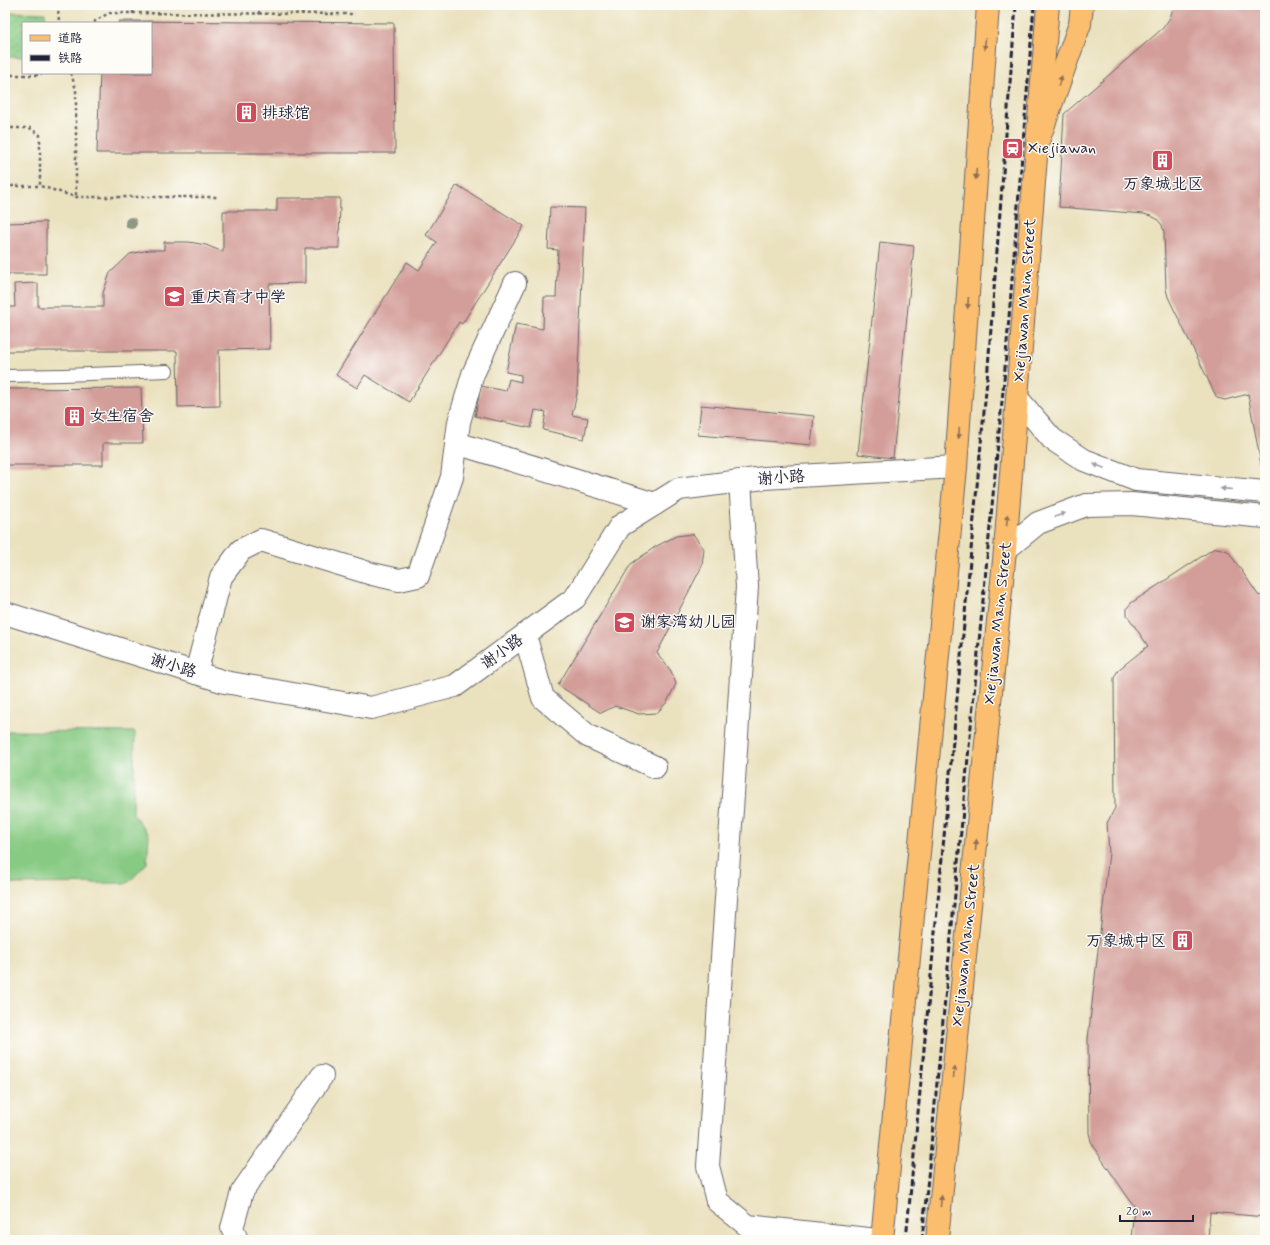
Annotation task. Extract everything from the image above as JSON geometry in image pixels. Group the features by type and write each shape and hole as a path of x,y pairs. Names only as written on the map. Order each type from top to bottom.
{"main road":[{"name":"Xiejiawan Main Street","path":"938,1240 1005,550 1048,5"},
{"path":"1037,144 1080,24 1082,5"},
{"path":"882,1240 956,467 987,8"}],"street":[{"path":"196,673 221,577 241,550 262,540 372,574 399,580 418,576 452,477 458,422 473,374 515,283"},
{"path":"1018,399 1052,439 1084,460 1136,480 1265,492"},
{"path":"456,444 655,504"},
{"name":"谢小路","path":"5,613 225,682 371,708 455,686 575,598 620,526 679,489 764,478 956,467"},
{"path":"740,481 747,587 708,1166 718,1201 748,1226 878,1240"},
{"path":"1005,550 1038,523 1086,505 1132,504 1265,517"},
{"path":"525,635 543,698 588,736 655,766"},
{"path":"237,1240 232,1228 242,1192 322,1076"}],"lane":[{"path":"5,376 167,371"}],"path":[{"path":"58,5 59,22"},
{"path":"133,5 133,14"},
{"path":"259,5 259,14"},
{"path":"95,22 109,13 355,14"},
{"path":"5,74 40,74"},
{"path":"71,74 76,90 76,197"},
{"path":"5,128 30,128 40,135 40,186"},
{"path":"5,186 40,186 76,197 218,197"}],"green space":[{"path":"5,12 45,13 45,22 22,22 22,57 5,57"},
{"path":"5,731 135,732 133,814 149,835 147,863 128,883 5,884"}],"building":[{"name":"万象城北区","path":"1174,5 1265,5 1265,486 1248,394 1225,400 1217,398 1168,297 1166,289 1164,232 1162,225 1157,219 1144,214 1059,207 1064,114 1163,28 1170,18"},
{"name":"排球馆","path":"119,21 394,23 395,153 97,153 100,74 152,74 152,22"},
{"path":"457,185 524,226 462,324 459,322 409,402 365,375 357,388 336,375 407,262 419,270 437,242 426,235"},
{"path":"277,198 340,198 339,248 305,248 305,283 269,284 270,349 219,350 220,406 178,407 177,351 5,351 5,307 15,307 14,284 38,283 38,307 103,307 103,293 110,273 130,254 149,250 164,250 164,242 189,242 206,245 223,252 223,211 277,211"},
{"path":"550,207 585,208 577,394 572,415 588,418 584,439 543,430 546,412 535,410 531,428 475,416 481,386 506,391 509,379 521,382 521,375 506,372 516,324 543,329 544,297 556,297 558,250 548,249"},
{"path":"46,222 46,274 5,274 5,223"},
{"path":"880,242 914,246 893,458 858,454"},
{"name":"女生宿舍","path":"141,388 143,443 103,443 103,465 5,465 5,389"},
{"path":"701,405 814,416 811,445 698,435"},
{"path":"693,534 704,549 702,566 657,653 671,671 676,684 667,702 657,713 639,714 615,706 601,713 558,685 631,564 655,547 676,536"},
{"name":"万象城中区","path":"1218,548 1228,551 1259,596 1265,593 1265,1217 1210,1212 1208,1240 1131,1240 1134,1206 1092,1145 1089,1133 1088,1039 1109,853 1107,823 1115,808 1114,678 1118,670 1148,646 1127,615 1127,608 1131,603 1213,549"}],"railway":[{"path":"906,1240 987,380 1016,5"},
{"path":"922,1240 1004,380 1034,5"}],"place":[{"name":"排球馆","path":"247,113"},
{"name":"Xiejiawan","path":"1013,148"},
{"name":"万象城北区","path":"1163,161"},
{"name":"重庆育才中学","path":"174,297"},
{"name":"女生宿舍","path":"74,416"},
{"name":"谢家湾幼儿园","path":"624,622"},
{"name":"万象城中区","path":"1182,941"}]}
